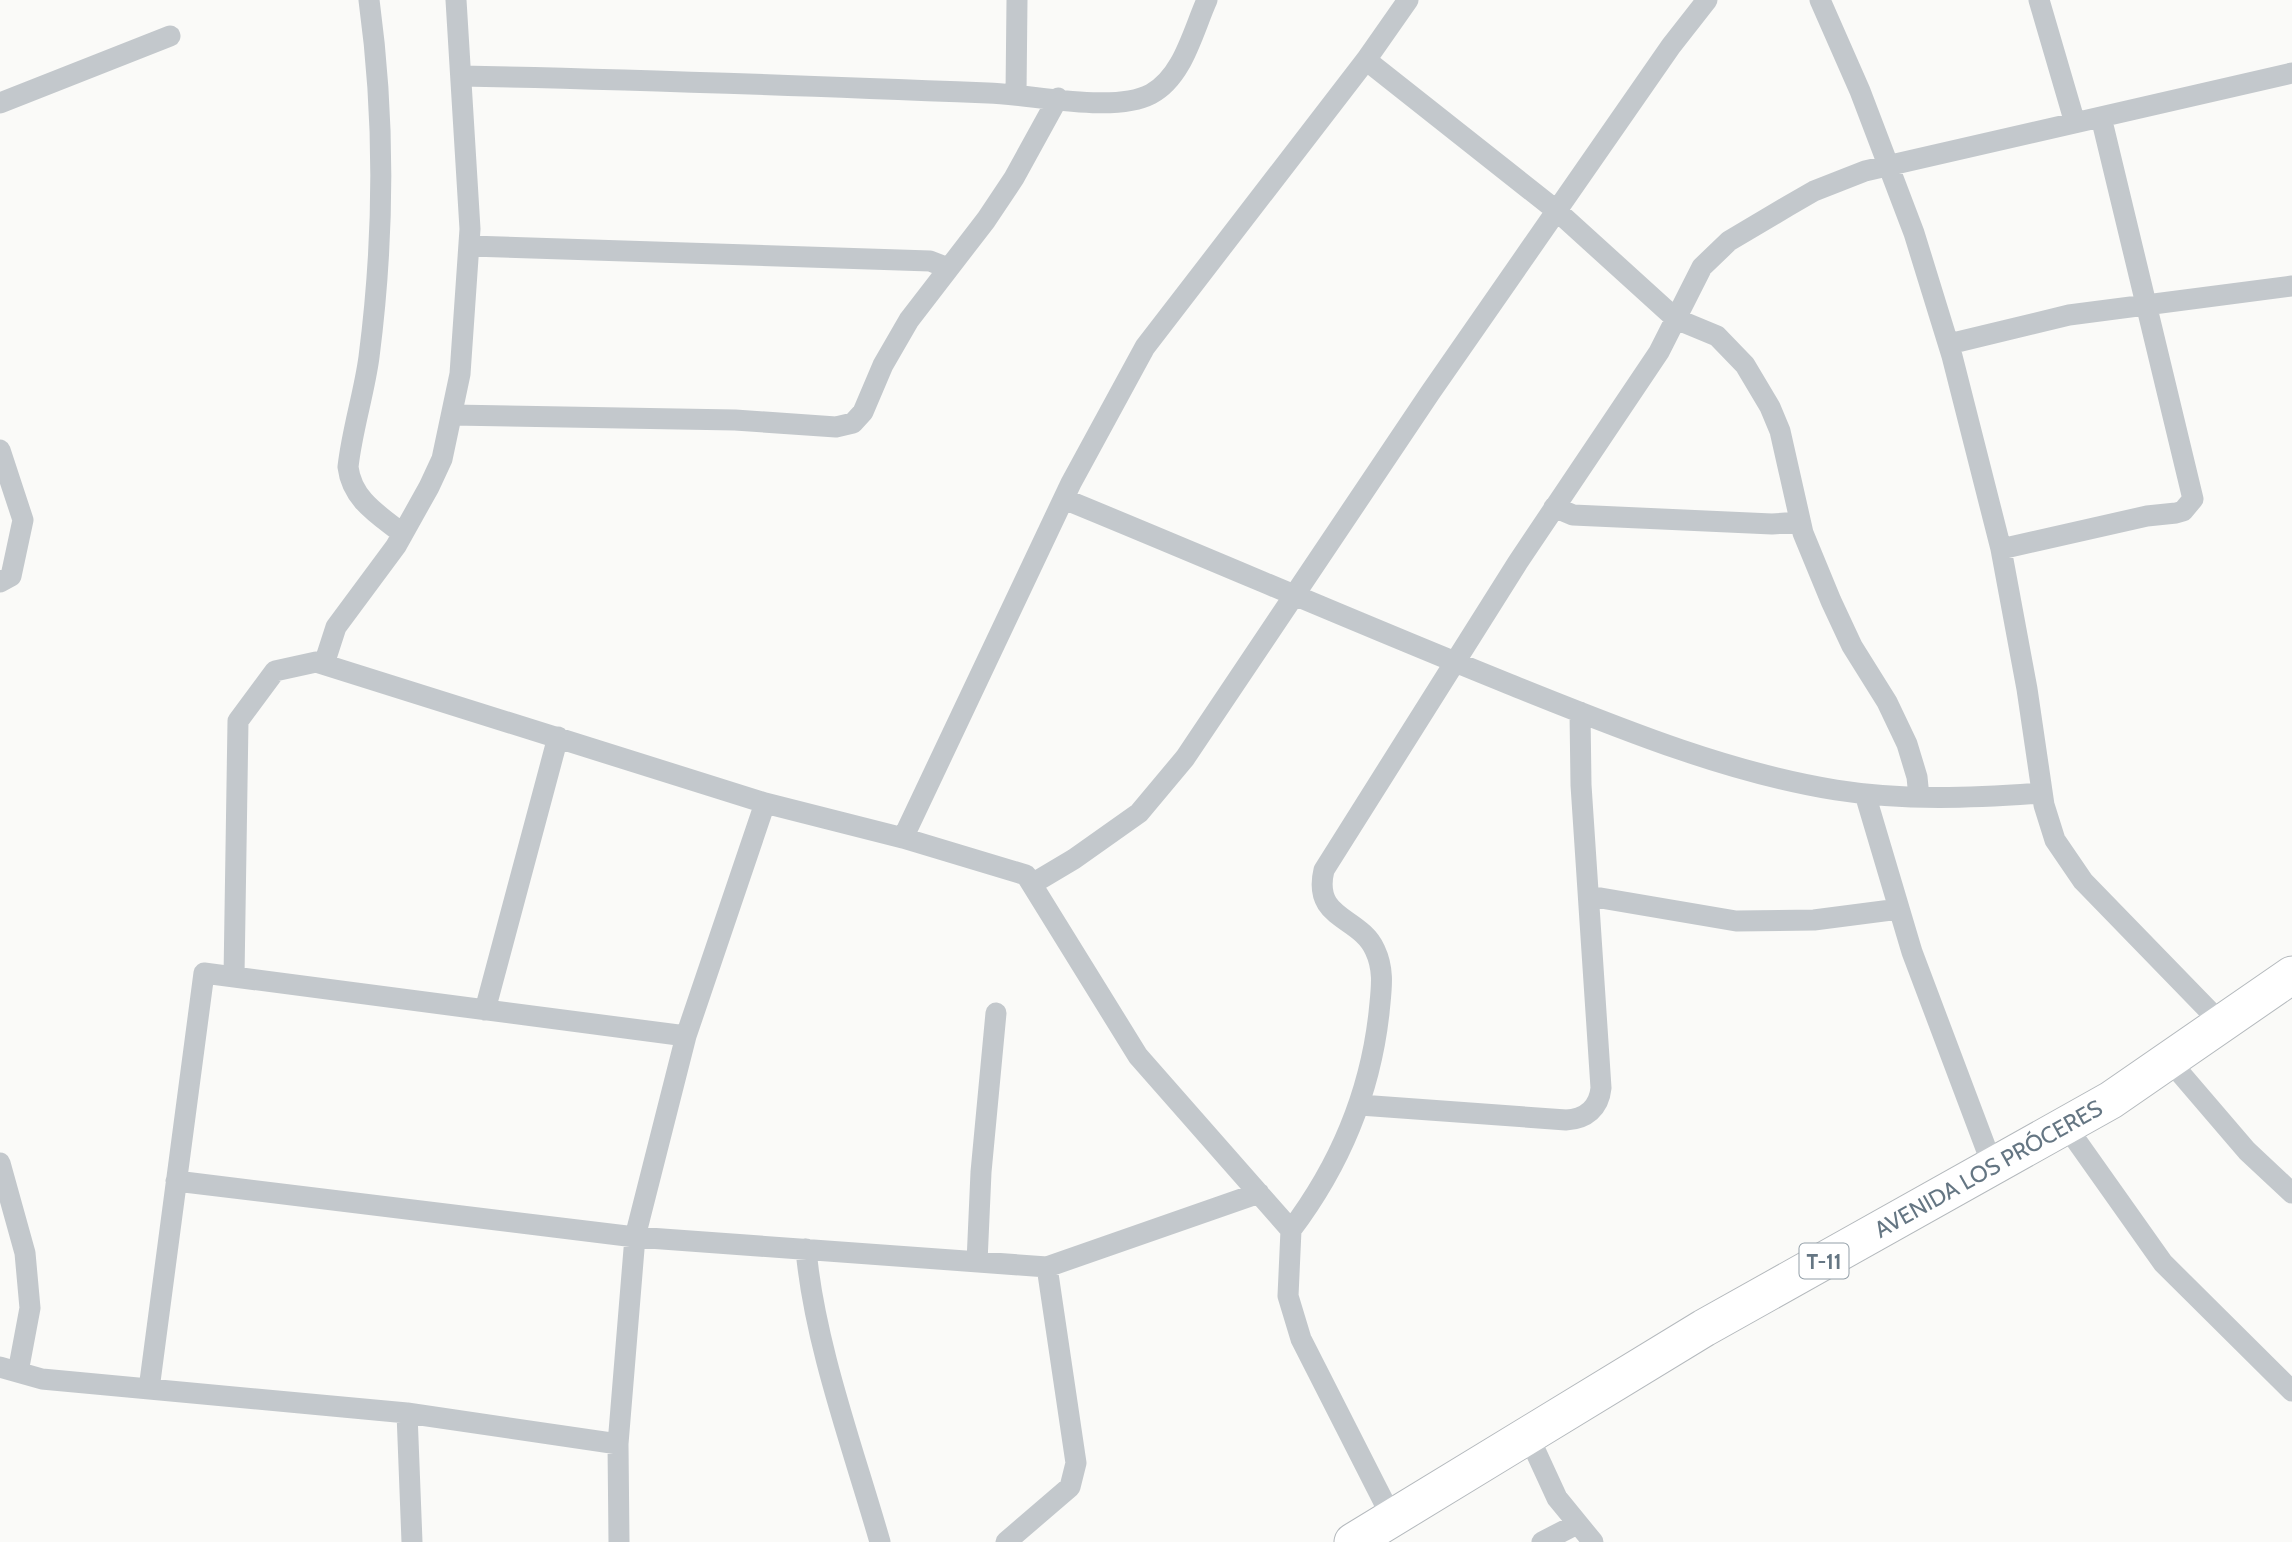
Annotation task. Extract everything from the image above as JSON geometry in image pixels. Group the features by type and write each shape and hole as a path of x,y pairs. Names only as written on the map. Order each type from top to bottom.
{"highway":[{"name":"AVENIDA LOS PRÓCERES","path":"1353,1542 1704,1328 2111,1100 2292,975"}],"street":[{"path":"369,0 379,130 376,280 369,358 348,467 352,485 361,500 403,534"},
{"path":"324,664 336,627 403,534 442,459 452,415 466,323 470,246 469,187 456,0"},
{"path":"1016,94 1017,0"},
{"path":"462,76 650,79 1016,94 1115,103 1152,93 1176,70 1207,0"},
{"path":"903,838 1064,499 1144,347 1366,60 1408,0"},
{"path":"1032,884 1074,859 1139,813 1206,730 1295,594 1557,211 1671,46 1707,0"},
{"path":"1820,0 1889,165 1949,344 2001,549 2042,793 2055,840 2071,868 2221,1024"},
{"path":"2039,0 2075,123"},
{"path":"0,103 170,36"},
{"path":"1366,60 1557,211 1676,319 1704,329 1723,341 1759,385 1780,432 1800,522 1852,646 1881,693 1907,744 1917,778 1919,797"},
{"path":"1392,1518 1301,1339 1288,1296 1291,1230 1329,1175 1360,1105 1377,1030 1381,970 1370,941 1331,909 1324,896 1322,879 1329,862 1555,507 1659,352 1702,267 1729,240 1814,191 1889,165 2292,73"},
{"path":"452,415 643,418 845,426 853,423 863,412 895,342 1014,178 1059,98"},
{"path":"2001,549 2147,516 2176,513 2189,506 2193,492 2101,117"},
{"path":"470,246 930,261 948,268"},
{"path":"1949,344 2069,315 2292,286"},
{"path":"0,450 23,520 11,576 0,582"},
{"path":"1064,499 1455,663 1580,712 1763,774 1866,794 1919,797 2042,793"},
{"path":"1555,507 1573,515 1773,524 1800,522"},
{"path":"234,977 238,721 275,671 316,662 765,803 903,838 1026,875 1138,1056 1291,1230"},
{"path":"1360,1105 1566,1120 1581,1118 1592,1110 1601,1088 1581,785 1580,712"},
{"path":"485,1010 558,737"},
{"path":"1866,794 1912,952 1993,1167"},
{"path":"618,1542 618,1444 635,1237 686,1036 765,803"},
{"path":"1589,896 1736,921 1814,920 1899,909"},
{"path":"149,1388 204,973 686,1036"},
{"path":"977,1262 981,1172 996,1013"},
{"path":"2169,1060 2247,1150 2292,1193"},
{"path":"2066,1126 2163,1263 2292,1391"},
{"path":"0,1163 25,1254 30,1308 9,1370 42,1379 407,1413 618,1444"},
{"path":"176,1181 635,1237 1048,1267 1259,1193"},
{"path":"806,1249 809,1281 819,1326 880,1542"},
{"path":"1006,1542 1070,1487 1076,1463 1048,1267"},
{"path":"407,1413 412,1542"},
{"path":"1528,1435 1546,1478 1592,1542"},
{"path":"1542,1542 1577,1524"}]}
